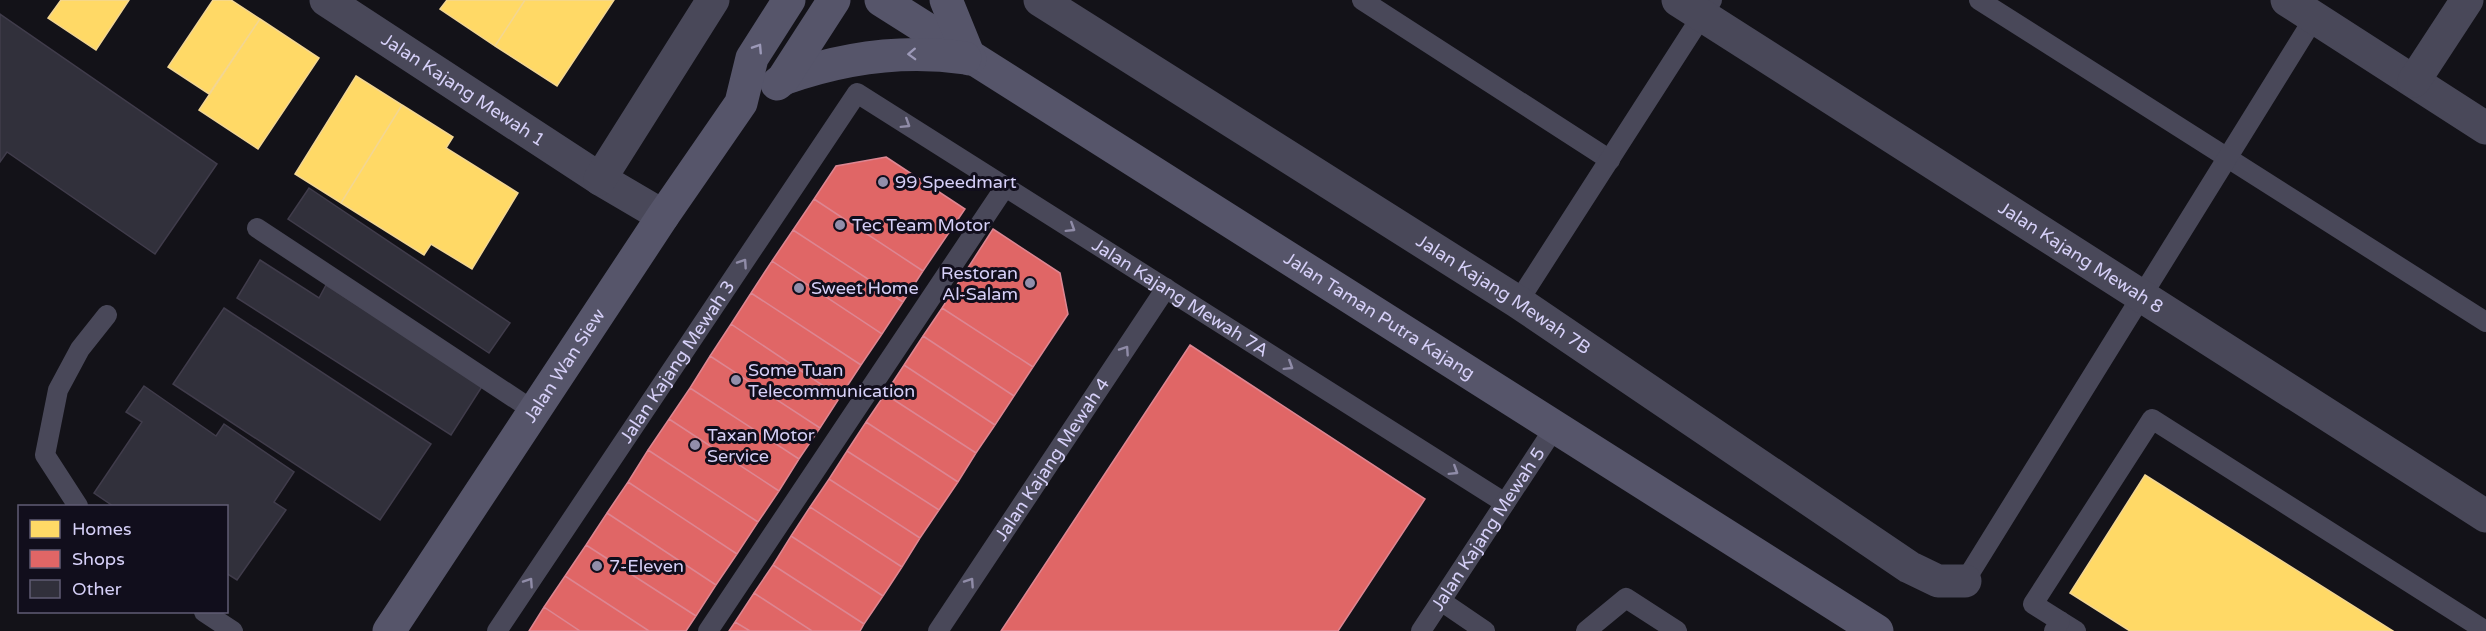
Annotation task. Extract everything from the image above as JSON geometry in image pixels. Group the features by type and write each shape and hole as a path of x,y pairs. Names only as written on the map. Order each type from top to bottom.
{"street":[{"name":"Jalan Kajang Mewah 1","path":"326,0 600,179 663,216"},
{"path":"600,179 713,0"},
{"name":"Jalan Wan Siew","path":"391,630 663,216 741,103 752,58 789,0"},
{"name":"Jalan Wan Siew","path":"741,103 783,79 834,0"},
{"name":"Jalan Taman Putra Kajang","path":"881,0 970,59 1877,631"},
{"path":"946,0 970,59"},
{"name":"Jalan Kajang Mewah 7B","path":"1040,0 1518,302 1909,567 1938,581 1965,581"},
{"path":"2414,81 2467,0"},
{"name":"Jalan Kajang Mewah 8","path":"1697,5 2141,298 2486,516"},
{"path":"2299,6 2486,128"},
{"path":"783,79 820,66 884,56 942,54 970,59"}],"lane":[{"path":"1362,0 1610,160"},
{"path":"1979,0 2486,322"},
{"path":"1518,302 1610,160 1697,5"},
{"path":"1965,581 2227,157 2299,6"},
{"name":"Jalan Kajang Mewah 7A","path":"857,93 1504,503"},
{"name":"Jalan Kajang Mewah 3","path":"497,631 857,93"},
{"path":"708,631 1005,187"},
{"path":"257,228 534,411"},
{"name":"Jalan Kajang Mewah 4","path":"938,631 1166,288"},
{"path":"77,505 45,455 58,390 80,349 107,315"},
{"path":"2063,628 2033,604 2152,419 2486,631"},
{"name":"Jalan Kajang Mewah 5","path":"1421,631 1555,427"},
{"path":"1586,631 1626,598 1677,631"},
{"path":"1441,601 1485,631"},
{"path":"206,613 233,631"}],"building: Homes":[{"path":"61,0 129,0 96,50 48,18"},
{"path":"213,0 231,0 260,19 209,94 168,67"},
{"path":"447,0 525,0 495,46 440,9"},
{"path":"525,0 614,0 557,86 495,46"},
{"path":"260,19 319,58 258,149 199,110"},
{"path":"356,76 402,105 341,203 295,174"},
{"path":"402,105 453,137 446,148 518,193 472,269 431,244 424,255 341,203"},
{"path":"2145,475 2393,631 2130,631 2070,593"}],"building: Shops":[{"path":"886,157 965,209 923,271 814,199 836,166"},
{"path":"814,199 923,271 903,302 793,230"},
{"path":"993,229 1060,273 1068,314 1033,367 942,308"},
{"path":"793,230 903,302 882,334 772,261"},
{"path":"772,261 882,334 861,365 751,293"},
{"path":"751,293 861,365 840,397 731,324"},
{"path":"942,308 1033,367 1014,396 923,336"},
{"path":"731,324 840,397 820,428 710,356"},
{"path":"923,336 1014,396 995,425 904,365"},
{"path":"1190,345 1425,499 1338,631 1001,631"},
{"path":"710,356 820,428 799,459 690,388"},
{"path":"904,365 995,425 976,453 885,394"},
{"path":"690,388 799,459 779,491 669,419"},
{"path":"885,394 976,453 958,482 866,422"},
{"path":"669,419 779,491 758,522 648,450"},
{"path":"866,422 958,482 939,510 847,451"},
{"path":"648,450 758,522 737,554 628,482"},
{"path":"847,451 939,510 920,538 829,479"},
{"path":"829,479 920,538 902,567 810,507"},
{"path":"628,482 737,554 716,585 607,513"},
{"path":"810,507 902,567 883,596 791,536"},
{"path":"607,513 716,585 696,616 586,545"},
{"path":"791,536 883,596 864,624 773,565"},
{"path":"586,545 696,616 686,631 649,631 565,576"},
{"path":"773,565 864,624 860,631 812,631 754,593"},
{"path":"565,576 649,631 580,631 544,607"},
{"path":"754,593 812,631 750,631 735,622"},
{"path":"544,607 580,631 529,631"},
{"path":"735,622 750,631 729,631"}],"building: Other":[{"path":"0,14 217,164 155,254 7,152 0,162"},
{"path":"309,188 510,323 489,353 288,219"},
{"path":"260,260 319,298 326,285 483,385 451,435 237,298"},
{"path":"224,308 431,444 380,520 173,384"},
{"path":"144,386 216,436 224,424 294,472 274,502 286,510 237,580 228,574 228,505 112,505 94,493 142,422 126,412"}],"place":[{"name":"99 Speedmart","path":"883,182"},
{"name":"Tec Team Motor","path":"840,225"},
{"name":"Restoran Al-Salam","path":"1030,283"},
{"name":"Sweet Home","path":"799,288"},
{"name":"Some Tuan Telecommunication","path":"736,380"},
{"name":"Taxan Motor Service","path":"695,445"},
{"name":"7-Eleven","path":"597,566"}]}
